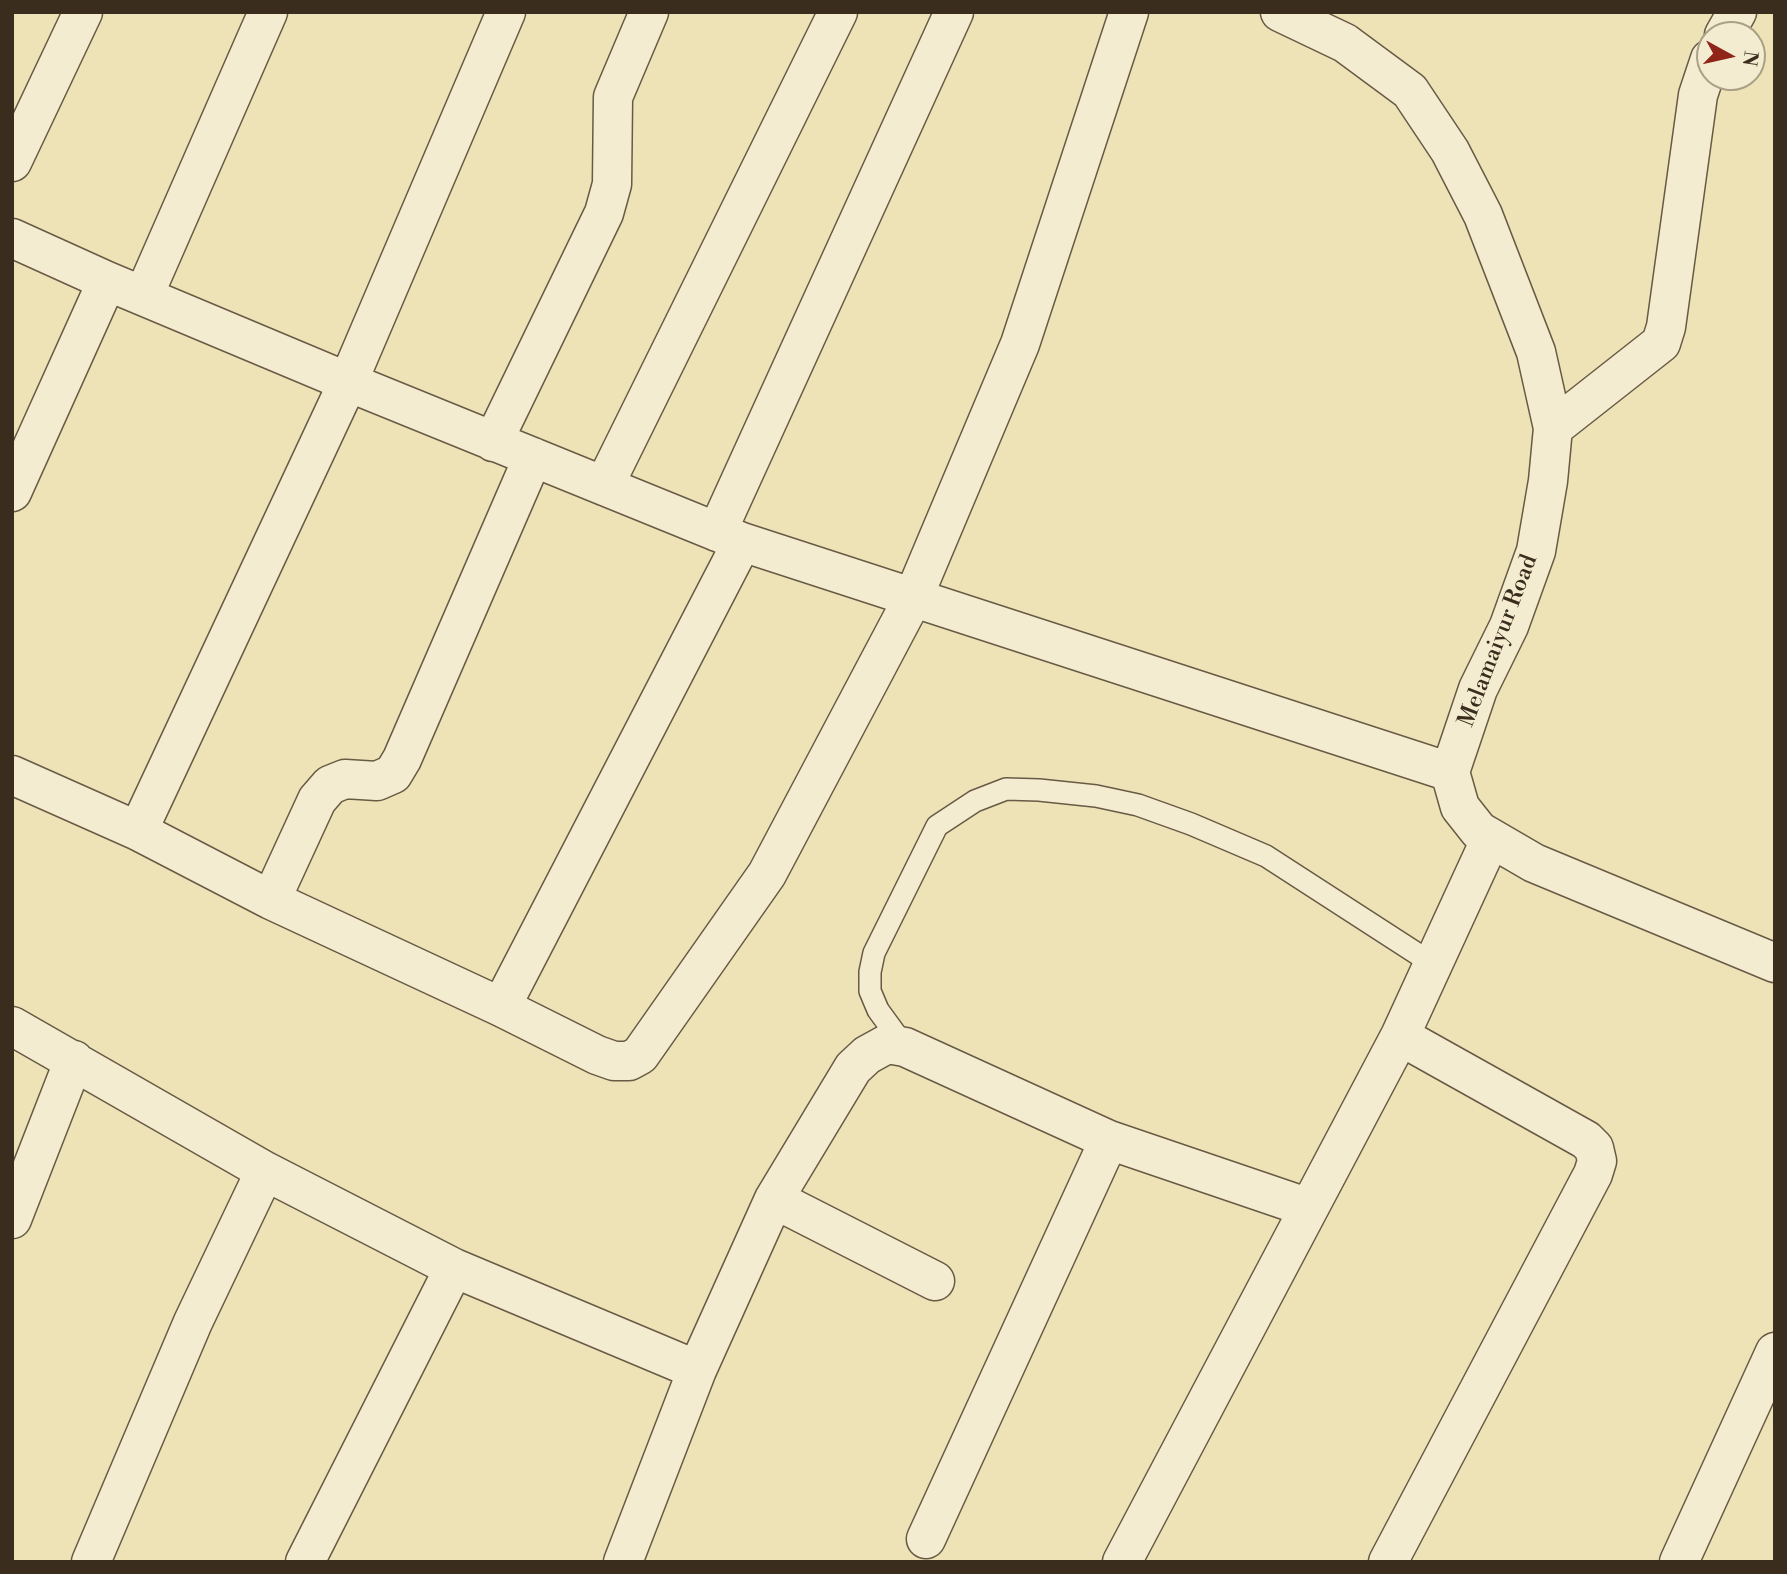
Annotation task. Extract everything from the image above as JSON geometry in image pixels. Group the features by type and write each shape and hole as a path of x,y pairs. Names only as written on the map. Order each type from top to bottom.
{"street":[{"path":"12,162 83,12"},
{"path":"144,295 268,12"},
{"path":"138,831 348,382 506,12"},
{"path":"494,442 604,213 612,184 613,97 649,12"},
{"path":"604,486 838,12"},
{"path":"501,1007 730,537 954,12"},
{"path":"12,775 138,831 271,900 605,1058 629,1061 640,1055 767,874 913,598 1020,344 1129,12"},
{"name":"Melamaiyur Road","path":"1280,12 1345,43 1410,91 1450,151 1483,215 1536,352 1553,428 1548,481 1536,551 1509,626 1478,689 1450,772"},
{"path":"1553,428 1661,343 1666,327 1699,91"},
{"path":"12,238 107,281 348,382 730,537 1450,772 1460,807 1479,831 1534,863 1775,963"},
{"path":"12,492 107,281"},
{"path":"271,900 317,800 330,785 345,779 377,780 393,774 533,457"},
{"path":"1122,1562 1400,1037 1491,838"},
{"path":"12,1026 265,1171 454,1268 697,1370"},
{"path":"1388,1562 1593,1174 1597,1161 1594,1148 1586,1140 1400,1037"},
{"path":"623,1562 697,1370 774,1199 853,1068 867,1055 887,1044 905,1047 1109,1140 1309,1208"},
{"path":"12,1219 74,1060"},
{"path":"926,1539 1109,1140"},
{"path":"91,1562 193,1322 265,1171"},
{"path":"774,1199 935,1281"},
{"path":"305,1562 454,1268"},
{"path":"1679,1562 1775,1352"}],"lane":[{"path":"905,1047 878,1010 870,991 874,953 937,826 975,802 1006,789 1096,796 1138,805 1191,824 1266,856 1433,964"}]}
